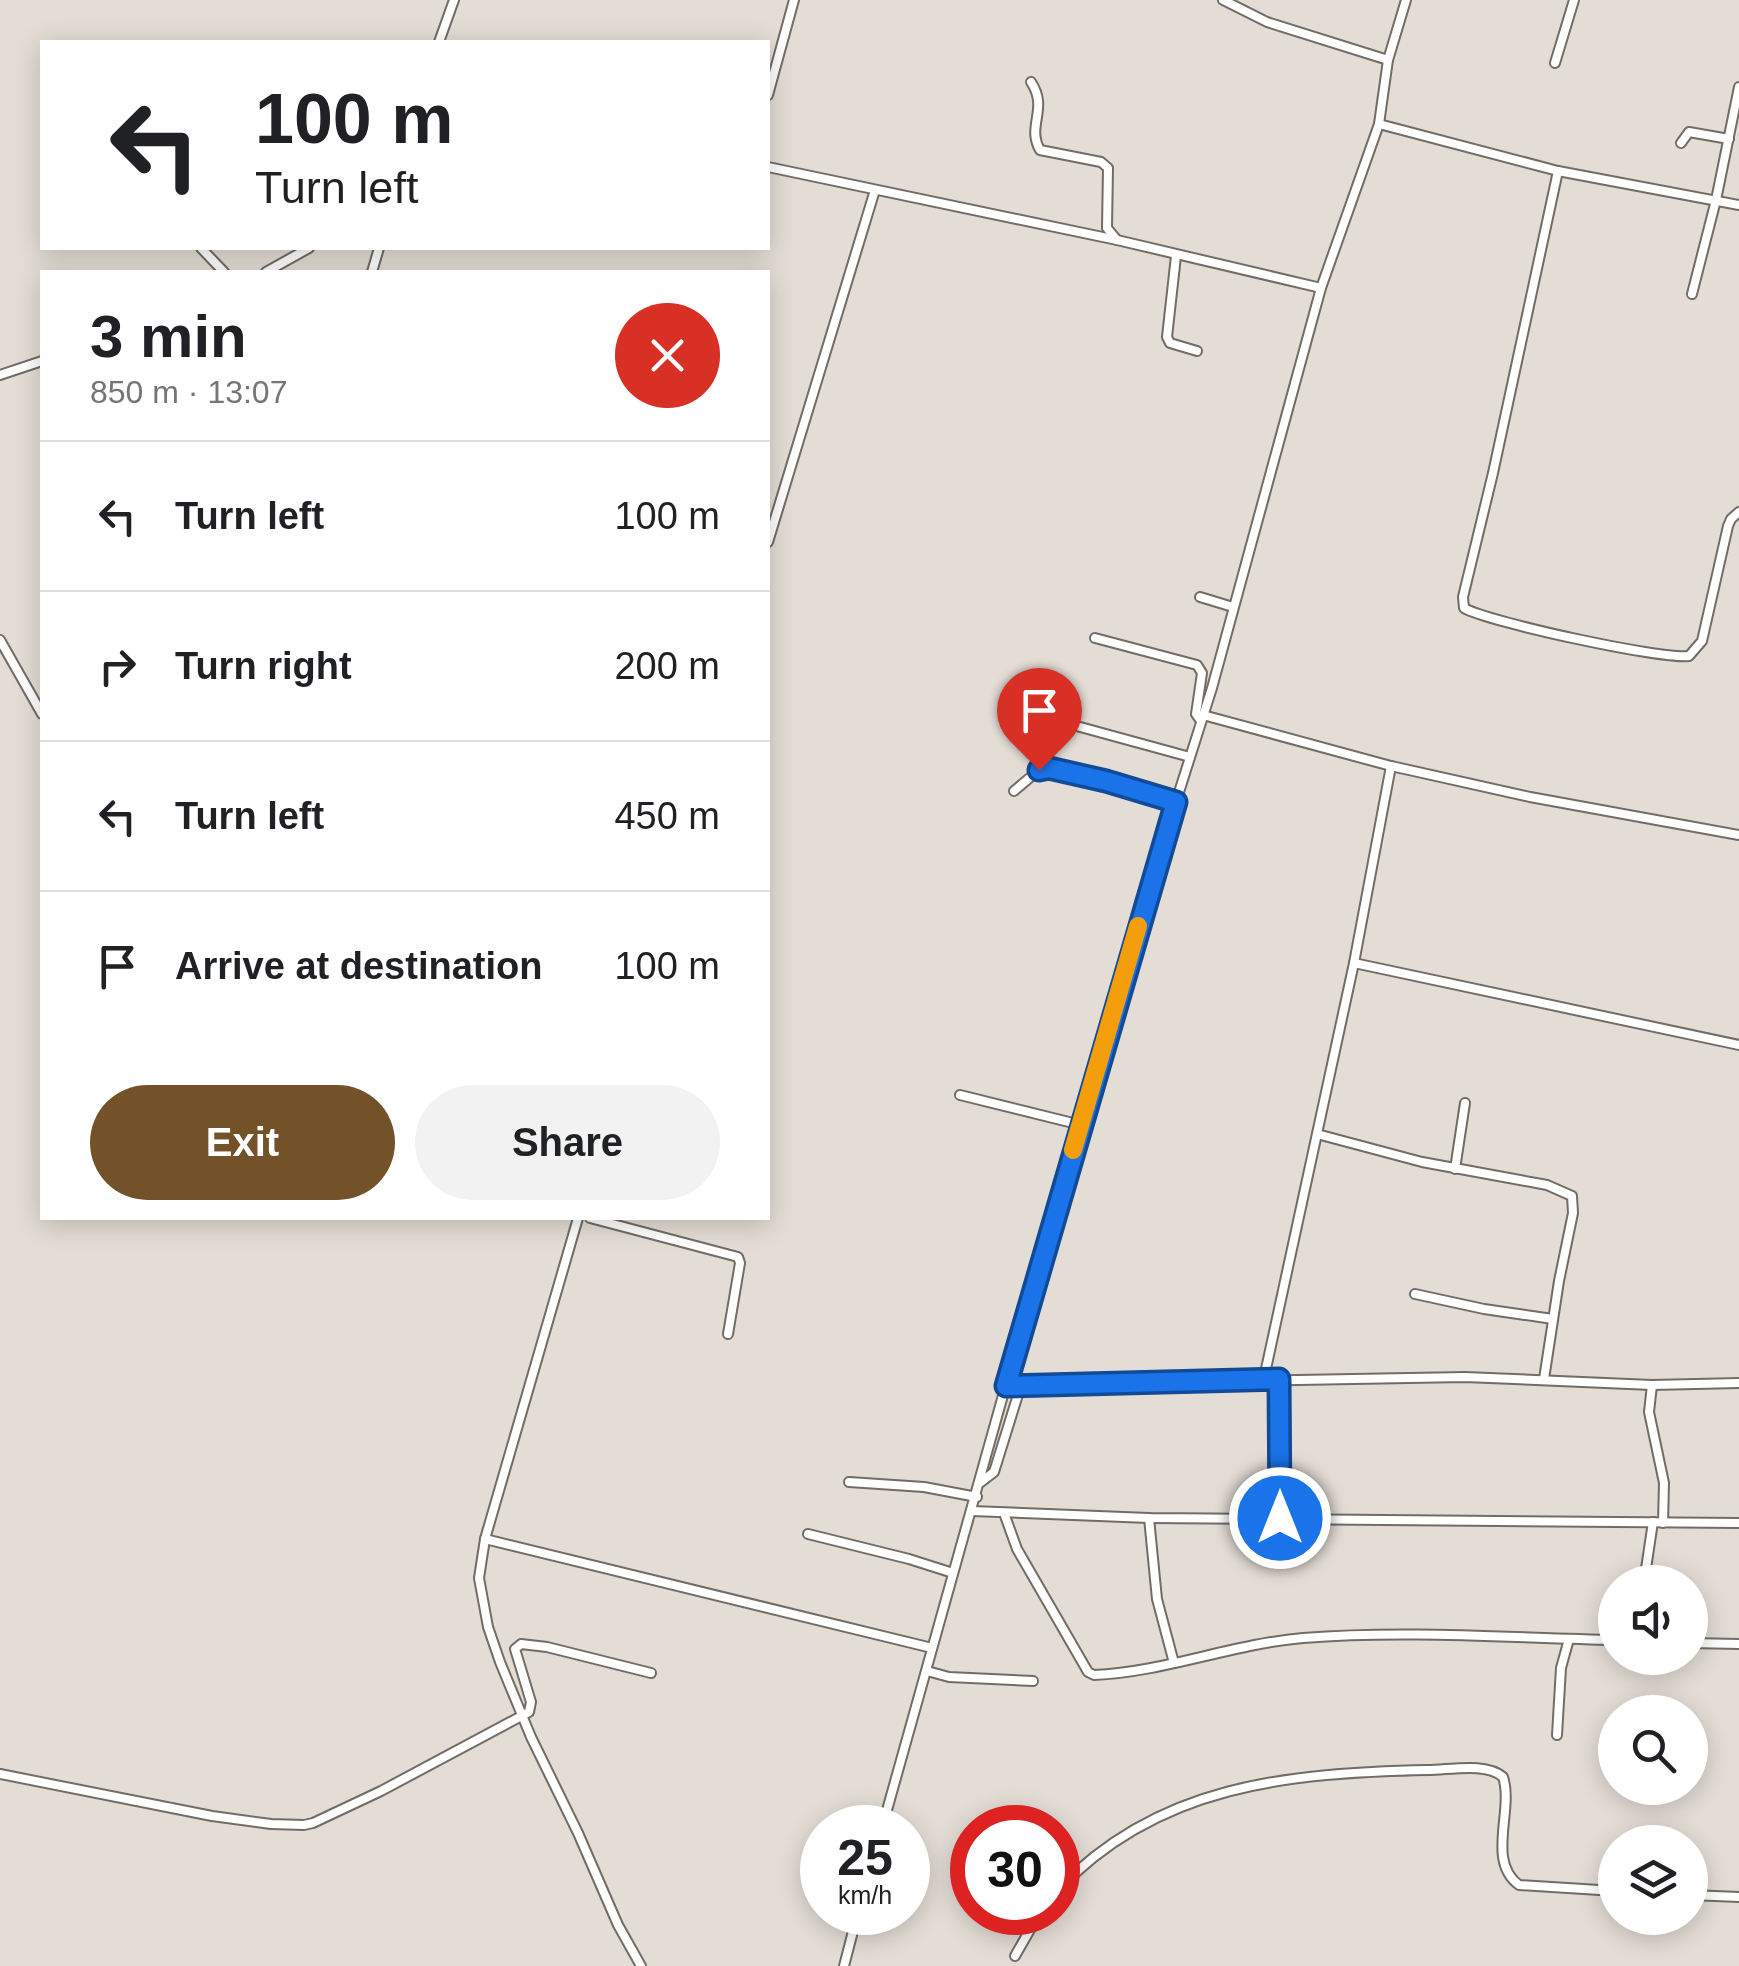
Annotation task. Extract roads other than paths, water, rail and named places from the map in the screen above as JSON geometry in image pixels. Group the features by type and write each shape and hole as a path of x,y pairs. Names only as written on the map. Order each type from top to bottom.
{"street":[{"path":"440,40 454,0"},
{"path":"770,88 794,0"},
{"path":"1224,0 1267,22 1388,60"},
{"path":"889,1805 1080,1125 1202,718 1321,288 1379,124 1388,60 1406,0"},
{"path":"1554,63 1574,0"},
{"path":"1031,82 1041,104 1035,132 1040,150 1100,162 1108,168 1107,228 1116,240"},
{"path":"1692,294 1739,88"},
{"path":"1379,124 1558,171 1739,205"},
{"path":"1681,143 1689,132 1728,139"},
{"path":"770,167 1116,240 1321,288"},
{"path":"1558,171 1463,597 1464,608 1508,622 1662,656 1689,656 1702,641 1728,526 1739,512"},
{"path":"770,535 876,190"},
{"path":"203,250 222,270"},
{"path":"270,270 305,250"},
{"path":"1176,256 1167,337 1170,342 1197,351"},
{"path":"0,375 40,362"},
{"path":"1200,597 1233,607"},
{"path":"1095,638 1196,665 1202,673 1196,714 1202,718 1391,766 1739,834"},
{"path":"0,640 40,710"},
{"path":"1040,716 1190,757"},
{"path":"1264,1378 1354,962 1391,766"},
{"path":"1014,791 1039,770 1049,768 1176,802"},
{"path":"1354,962 1739,1045"},
{"path":"960,1094 1080,1125"},
{"path":"1455,1169 1465,1104"},
{"path":"1317,1134 1455,1169 1547,1186 1572,1196 1573,1213 1544,1379"},
{"path":"577,1220 485,1538 479,1578 488,1627 522,1718 641,1966"},
{"path":"598,1220 738,1257 728,1334"},
{"path":"1415,1294 1553,1319"},
{"path":"1006,1386 1264,1378 1739,1383"},
{"path":"1279,1379 1280,1518"},
{"path":"980,1482 994,1472 1021,1385"},
{"path":"1648,1565 1664,1483 1648,1412 1652,1385"},
{"path":"849,1482 924,1487 977,1497"},
{"path":"972,1511 1149,1518 1739,1523"},
{"path":"1004,1512 1017,1549 1088,1672 1094,1675 1142,1671 1275,1642 1327,1637 1598,1640"},
{"path":"1149,1518 1157,1599 1174,1663"},
{"path":"808,1534 954,1573"},
{"path":"485,1538 932,1648"},
{"path":"1557,1735 1561,1668 1569,1639"},
{"path":"1708,1643 1739,1644"},
{"path":"0,1774 212,1816 304,1825 328,1817 530,1712 531,1702 514,1648 520,1644 548,1647 651,1673"},
{"path":"927,1671 949,1678 1033,1681"},
{"path":"1080,1866 1173,1809 1217,1793 1277,1779 1362,1772 1492,1770 1506,1784 1503,1853 1504,1869 1511,1879 1518,1885 1598,1890"},
{"path":"1708,1896 1739,1897"},
{"path":"844,1966 852,1935"},
{"path":"1015,1956 1027,1935"}]}
